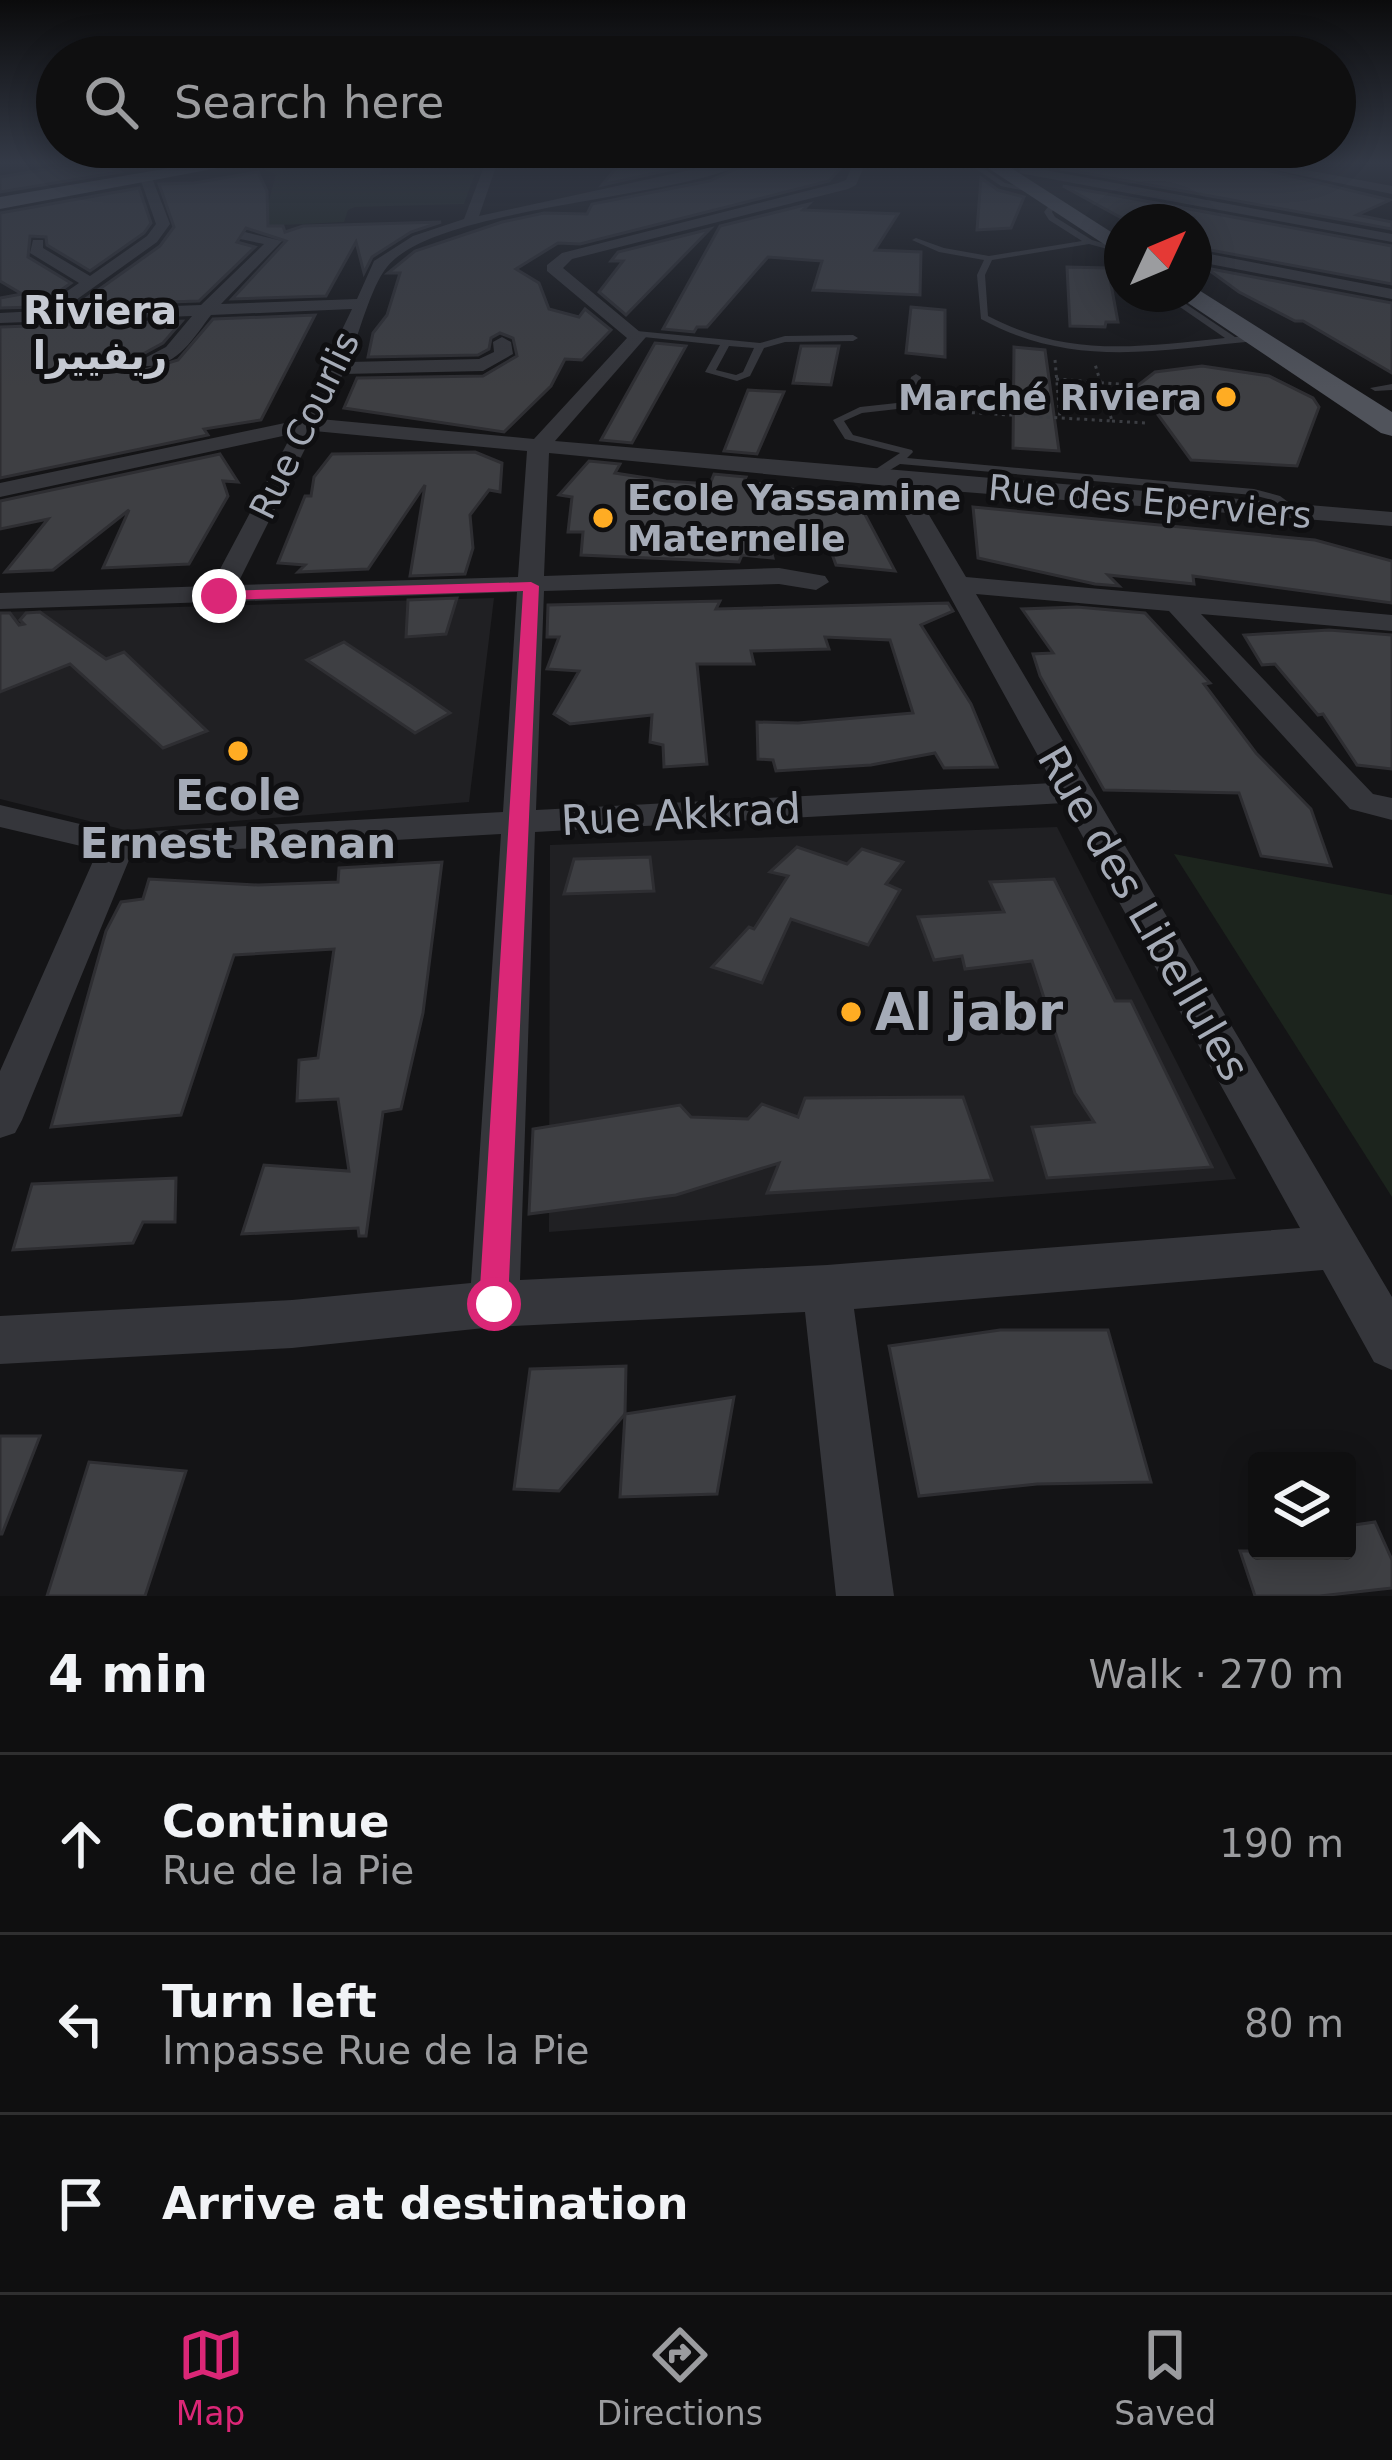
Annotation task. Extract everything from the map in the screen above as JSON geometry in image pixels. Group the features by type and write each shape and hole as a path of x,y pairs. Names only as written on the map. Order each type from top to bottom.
{"main road":[{"path":"1212,285 1386,391"},
{"path":"1212,312 1244,339 1392,426"}],"street":[{"path":"43,316 152,238"},
{"path":"152,362 173,351 206,310 275,241 260,238"},
{"name":"Rue Courlis","path":"219,596 336,368 380,264 423,238"},
{"path":"609,238 616,243"},
{"path":"494,1304 538,447 637,334 553,268 567,256 634,238"},
{"path":"38,243 35,250 89,281"},
{"path":"1212,259 1392,294"},
{"path":"0,318 360,304"},
{"path":"336,368 483,365 504,354 502,342"},
{"name":"Rue des Eperviers","path":"0,490 308,424 1392,522"},
{"name":"Rue des Libellules","path":"888,473 1077,792 1392,1345"},
{"path":"0,601 779,576 816,582"},
{"path":"955,584 1392,623"},
{"path":"1176,602 1352,793 1363,802 1392,809"},
{"name":"Rue Akkrad","path":"0,817 118,844 1077,792"},
{"path":"0,1120 118,844"},
{"path":"0,1340 292,1324 494,1304 827,1288 1334,1246"},
{"path":"827,1288 865,1596"}],"lane":[{"path":"1084,238 1104,246"},
{"path":"916,240 942,250 989,257 1089,242"},
{"path":"989,257 981,275 985,317 1016,334 1090,349 1244,339"},
{"path":"1197,312 1244,339"},
{"path":"637,334 760,346 785,339 853,338"},
{"path":"725,343 710,372 737,378 748,374 760,346"},
{"path":"888,473 908,452 849,437 838,420 860,410 898,408 915,401 916,377"}],"path":[{"path":"1053,344 1060,418"},
{"path":"1090,349 1112,421"},
{"path":"1056,379 1130,385"},
{"path":"898,408 1146,423"}],"shaded area":[{"name":"Ecole Ernest Renan","path":"494,598 469,802 125,830 0,799 0,612"},
{"name":"Al jabr","path":"1057,827 1236,1179 549,1232 550,845"},
{"path":"1174,854 1392,895 1392,1197"}],"building":[{"path":"0,238 30,238 28,257 71,283 37,307 0,308 0,298 22,294 0,281"},
{"path":"46,238 136,238 90,271 47,245"},
{"path":"166,238 239,238 237,242 255,247 199,301 77,305"},
{"path":"278,238 401,238 372,257 364,273 356,242 326,296 232,299 286,241"},
{"path":"453,238 602,238 558,243 516,269 539,283 549,309 579,317 585,309 611,330 582,360 565,359 551,386 504,432 344,408 357,378 483,376 517,356 513,338 500,333 478,355 368,357 373,333 387,315 400,273 388,273 415,251"},
{"path":"672,238 701,238 626,315 599,292 623,261 611,261 618,252"},
{"path":"713,238 882,238 875,250 921,252 920,295 813,290 822,261 768,257 707,327 694,332 663,329"},
{"path":"1212,238 1351,238 1392,246 1392,284 1212,250"},
{"path":"1067,267 1104,268 1104,312 1116,312 1118,322 1106,322 1105,327 1070,326"},
{"path":"1212,269 1392,303 1392,373 1303,321 1239,292"},
{"path":"911,307 945,310 945,357 906,353"},
{"path":"315,315 261,420 0,478 0,327 182,321 163,343 143,354 140,366 145,370 178,360 213,319"},
{"path":"655,343 686,346 632,443 601,440"},
{"path":"801,346 839,346 831,385 793,383"},
{"path":"1014,347 1045,350 1059,451 1013,448"},
{"path":"1202,366 1269,376 1313,398 1319,407 1297,466 1191,460 1137,386 1155,372"},
{"path":"748,390 784,392 757,454 724,451"},
{"path":"475,452 502,463 500,492 489,490 470,515 473,548 465,574 410,576 425,485 368,569 298,572 305,565 278,563 305,496 311,496 314,477 332,454"},
{"path":"220,454 238,482 223,481 228,496 189,564 103,568 129,510 53,570 5,572 48,519 0,529 0,501"},
{"path":"589,461 620,464 615,473 666,481 710,484 714,474 746,477 744,481 819,494 812,508 860,505 895,571 836,565 828,543 766,531 773,558 742,555 739,562 581,555 583,532 568,532 572,497 559,495"},
{"path":"973,507 1315,540 1392,561 1392,603 1193,576 1194,584 1108,575 1119,586 1095,584 978,558"},
{"path":"457,598 446,634 406,637 408,600"},
{"path":"720,601 716,609 948,603 953,611 921,625 971,704 997,767 944,768 935,753 871,765 776,771 773,760 758,759 757,722 913,713 890,640 825,637 829,649 751,651 754,664 697,664 707,764 664,767 663,745 650,742 652,715 570,724 554,714 579,671 547,669 559,637 547,637 548,605"},
{"path":"1077,607 1145,613 1210,683 1204,684 1256,753 1311,809 1331,866 1261,856 1239,793 1104,790 1040,676 1033,654 1053,653 1022,609"},
{"path":"40,612 106,659 124,652 207,731 163,748 70,664 0,692 0,613 10,613 19,625 24,624 20,620 26,613"},
{"path":"1329,630 1392,635 1392,769 1357,765 1323,714 1318,715 1275,664 1262,665 1244,635"},
{"path":"344,642 450,713 415,733 307,660"},
{"path":"797,847 847,864 862,849 903,862 886,884 900,890 868,945 791,919 762,983 712,967 749,927 754,929 788,876 770,872"},
{"path":"650,857 654,891 564,894 574,859"},
{"path":"442,862 423,1013 401,1109 383,1112 366,1236 359,1236 358,1228 242,1234 264,1165 349,1171 338,1099 297,1101 299,1060 318,1058 334,949 234,955 181,1115 51,1127 106,931 121,902 143,899 149,879 258,885 338,882 339,868"},
{"path":"1054,879 1115,1001 1131,1001 1212,1167 1047,1178 1032,1127 1094,1122 1075,1093 1032,961 965,969 962,956 934,960 918,917 1004,912 990,882"},
{"path":"963,1097 992,1180 767,1193 779,1163 676,1195 529,1214 533,1129 680,1105 691,1117 748,1119 762,1104 798,1117 805,1098"},
{"path":"176,1178 175,1222 143,1222 133,1243 13,1250 32,1184"},
{"path":"1000,1330 1108,1330 1151,1482 1037,1484 919,1496 889,1346"},
{"path":"626,1366 625,1414 559,1491 514,1489 530,1369"},
{"path":"734,1397 717,1494 620,1497 625,1414"},
{"path":"0,1436 40,1436 2,1534 0,1534"},
{"path":"89,1462 186,1471 145,1596 47,1596"},
{"path":"1375,1522 1392,1560 1392,1588 1320,1596 1255,1596 1240,1551 1248,1551 1248,1560 1356,1560 1356,1525"}],"place":[{"name":"Marché Riviera","path":"1226,397"},
{"name":"Ecole Yassamine Maternelle","path":"603,518"},
{"name":"Ecole Ernest Renan","path":"238,751"},
{"name":"Al jabr","path":"851,1012"}],"district":[{"name":"Riviera ريفييرا","path":"100,332"}],"route":[{"path":"219,596 531,586 494,1304"}]}
